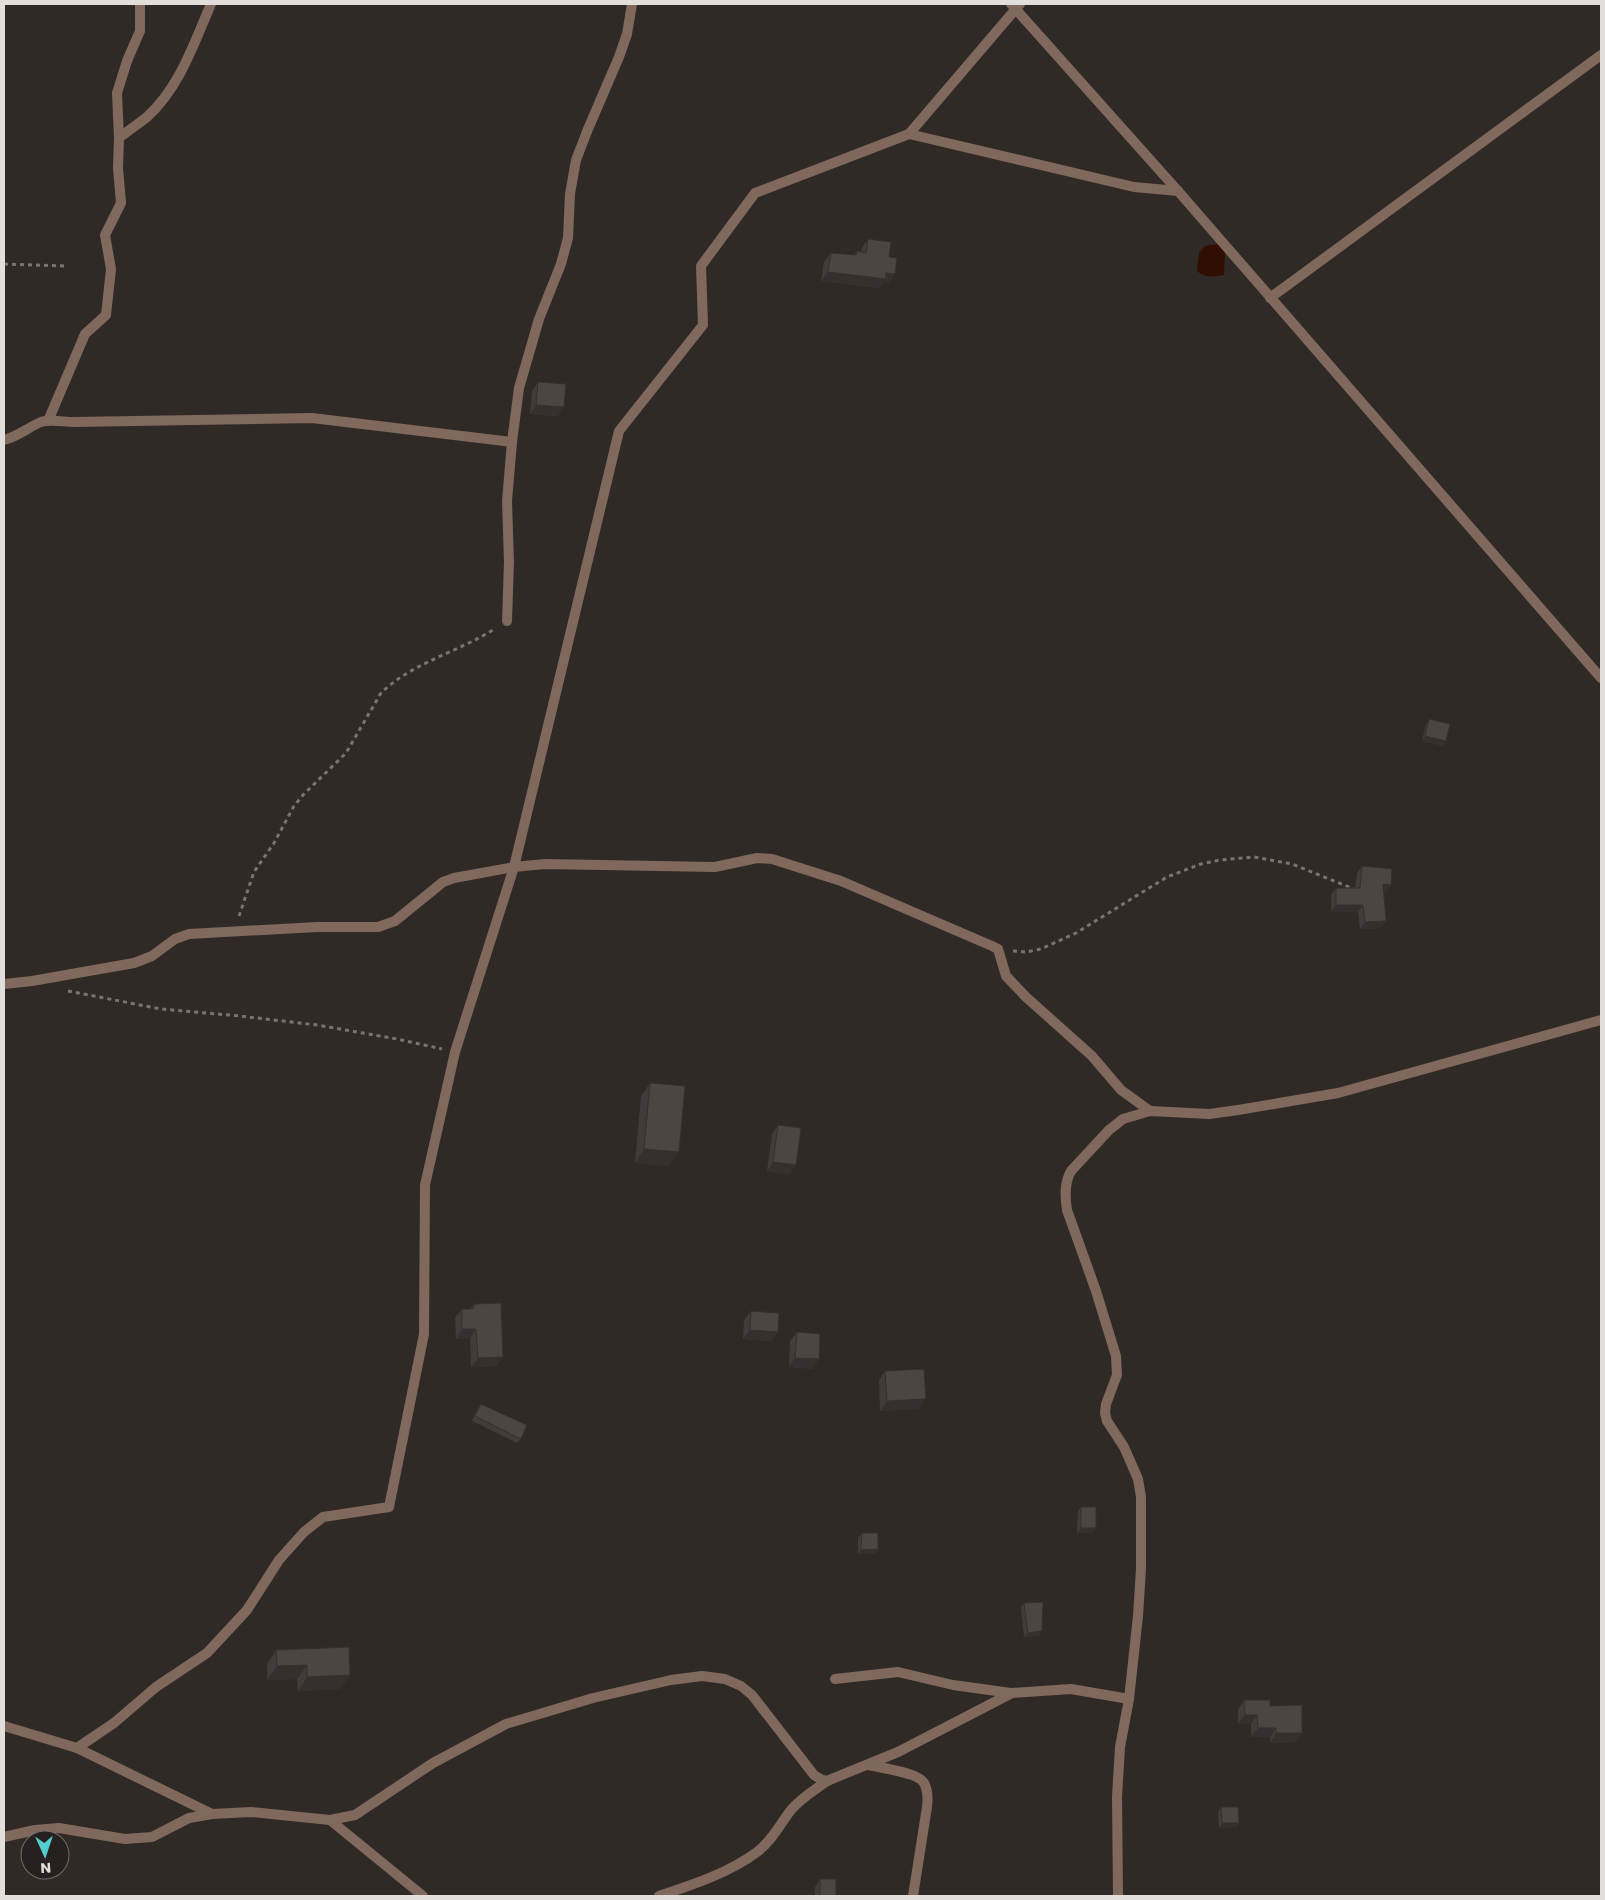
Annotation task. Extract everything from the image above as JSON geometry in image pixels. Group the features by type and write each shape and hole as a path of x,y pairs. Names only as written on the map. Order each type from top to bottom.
{"street":[{"path":"48,421 85,334 106,315 111,269 105,235 122,203 118,168 117,93 127,61 140,31 140,4"},
{"path":"119,138 147,116 174,84 184,67 211,4"},
{"path":"507,621 509,562 507,501 512,442 520,388 539,319 561,264 568,238 570,194 576,160 619,57 627,34 632,4"},
{"path":"77,1748 114,1723 156,1686 207,1653 248,1610 279,1560 304,1532 323,1516 389,1507 424,1334 425,1185 455,1052 514,867 619,432 703,325 702,266 756,193 910,134 1015,6 1029,4"},
{"path":"1015,6 1601,678"},
{"path":"1270,298 1601,56"},
{"path":"910,134 1134,187 1178,191"},
{"path":"4,440 15,437 41,422 48,421 312,418 512,442"},
{"path":"4,984 32,981 134,963 152,956 175,940 190,934 318,927 378,927 395,921 444,882 454,878 514,867 545,864 715,867 757,858 772,859 841,882 986,942 998,949 1003,970 1019,990 1092,1056 1121,1090 1150,1111"},
{"path":"1118,1896 1117,1798 1119,1755 1129,1699 1141,1569 1141,1497 1138,1479 1124,1447 1106,1421 1106,1404 1116,1375 1116,1356 1096,1291 1067,1210 1065,1199 1067,1178 1071,1171 1109,1130 1123,1119 1150,1111 1209,1114 1338,1093 1601,1020"},
{"path":"835,1679 898,1672 953,1686 1012,1693 1071,1689 1129,1699"},
{"path":"4,1838 35,1830 59,1828 125,1839 152,1837 189,1818 212,1814 251,1812 330,1820 355,1815 433,1763 506,1724 593,1698 671,1680 702,1676 725,1679 741,1686 752,1695 814,1775 827,1781"},
{"path":"659,1896 707,1878 758,1852 800,1801 827,1781 898,1752 1012,1693"},
{"path":"4,1726 77,1748 212,1814"},
{"path":"868,1765 918,1777 925,1784 928,1797 927,1807 913,1896"},
{"path":"330,1820 422,1896"}],"path":[{"path":"4,264 64,266"},
{"path":"234,931 254,872 274,843 294,806 346,753 381,693 389,685 414,670 481,637 507,621"},
{"path":"998,949 1026,952 1041,949 1076,933 1167,877 1201,864 1220,860 1254,857 1292,864 1359,891"},
{"path":"65,990 161,1009 317,1025 397,1039 455,1052"}],"shaded area":[{"path":"1218,244 1225,249 1224,275 1203,275 1197,271 1199,253 1205,246"}],"building":[{"path":"868,239 891,242 889,257 897,258 895,274 886,273 886,279 828,272 831,253 856,255 857,251 866,253"},
{"path":"538,382 566,384 564,407 536,405"},
{"path":"1429,719 1450,724 1446,741 1425,736"},
{"path":"1362,866 1392,869 1391,885 1383,884 1386,921 1365,922 1363,905 1336,905 1336,888 1360,888"},
{"path":"650,1083 685,1086 679,1152 644,1149"},
{"path":"778,1125 801,1128 796,1165 773,1162"},
{"path":"501,1303 503,1357 478,1358 476,1329 462,1329 462,1309 473,1309 474,1304"},
{"path":"751,1311 779,1313 778,1332 750,1330"},
{"path":"797,1332 820,1334 819,1359 795,1358"},
{"path":"924,1369 926,1399 887,1401 885,1371"},
{"path":"481,1404 527,1425 521,1439 475,1416"},
{"path":"1081,1507 1096,1507 1096,1528 1081,1528"},
{"path":"862,1533 878,1533 878,1549 861,1550"},
{"path":"1043,1602 1042,1631 1028,1633 1024,1603"},
{"path":"349,1647 350,1675 307,1677 307,1665 277,1666 276,1650"},
{"path":"1244,1700 1270,1700 1270,1706 1302,1705 1302,1733 1276,1733 1276,1728 1258,1728 1257,1715 1245,1715"},
{"path":"1221,1807 1238,1807 1239,1823 1222,1823"},
{"path":"820,1879 836,1879 836,1896 820,1896"}]}
